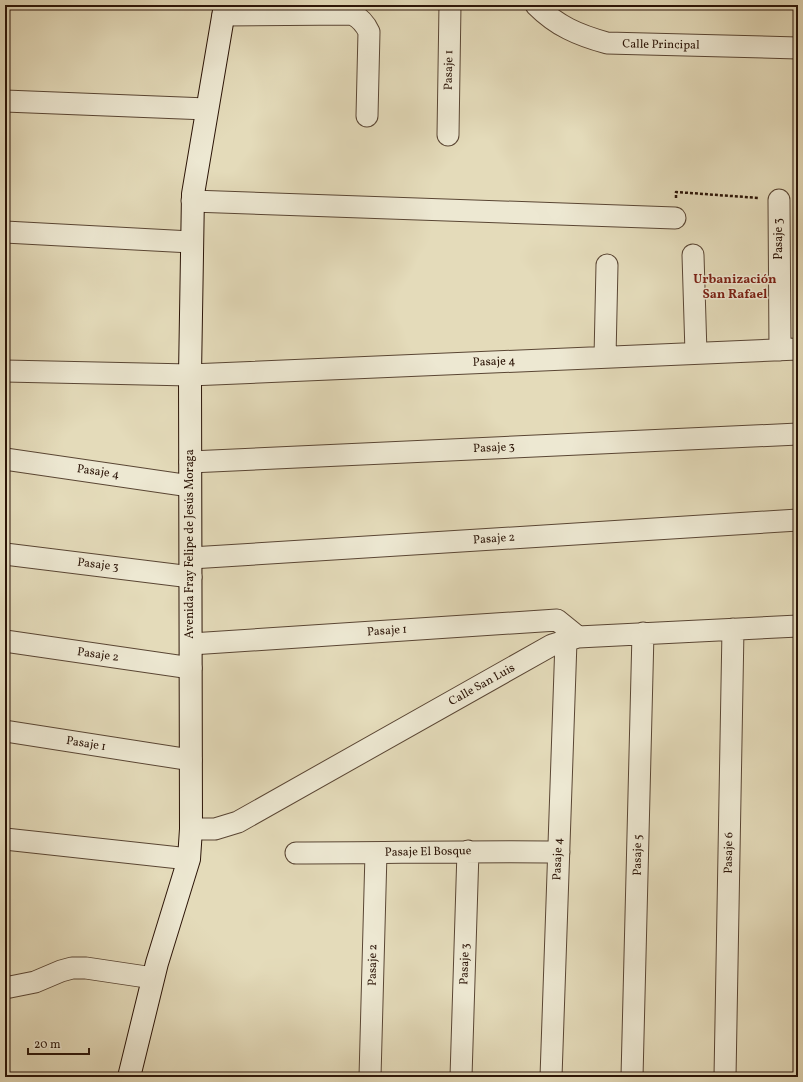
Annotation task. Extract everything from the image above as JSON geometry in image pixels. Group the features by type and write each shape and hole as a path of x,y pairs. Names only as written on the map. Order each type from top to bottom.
{"street":[{"name":"Pasaje 1","path":"448,135 450,5"},
{"name":"Calle Principal","path":"536,5 547,16 565,28 583,36 607,43 798,48"},
{"name":"Avenida Fray Felipe de Jesús Moraga","path":"129,1077 153,978 189,859 191,829 190,374 192,201 224,10"},
{"path":"224,10 352,14 359,17 369,32 367,116"},
{"path":"5,101 207,109"},
{"name":"Pasaje 3","path":"779,200 789,349"},
{"path":"192,201 675,218"},
{"path":"5,232 192,242"},
{"path":"693,255 696,353"},
{"path":"605,357 606,265"},
{"name":"Pasaje 4","path":"5,371 190,374 789,349"},
{"name":"Pasaje 3","path":"190,462 798,434"},
{"name":"Pasaje 4","path":"5,459 190,486"},
{"name":"Pasaje 2","path":"191,568 798,520"},
{"name":"Pasaje 3","path":"5,554 191,568"},
{"name":"Pasaje 1","path":"191,644 557,620 572,639"},
{"name":"Calle San Luis","path":"191,829 215,830 238,822 552,645 572,639 643,633 798,626"},
{"name":"Pasaje 6","path":"725,1077 734,629"},
{"name":"Pasaje 5","path":"632,1077 643,633"},
{"name":"Pasaje 4","path":"551,1077 559,852 572,639"},
{"name":"Pasaje 2","path":"5,642 191,668"},
{"name":"Pasaje 1","path":"5,731 191,760"},
{"path":"5,840 189,859"},
{"name":"Pasaje 3","path":"461,1077 468,851"},
{"name":"Pasaje El Bosque","path":"296,853 468,851 559,852"},
{"name":"Pasaje 2","path":"370,1077 376,853"},
{"path":"5,988 35,982 72,968 86,968 153,978"}],"path":[{"path":"675,218 676,192 779,200"}],"district":[{"name":"Urbanización San Rafael","path":"735,288"}]}
